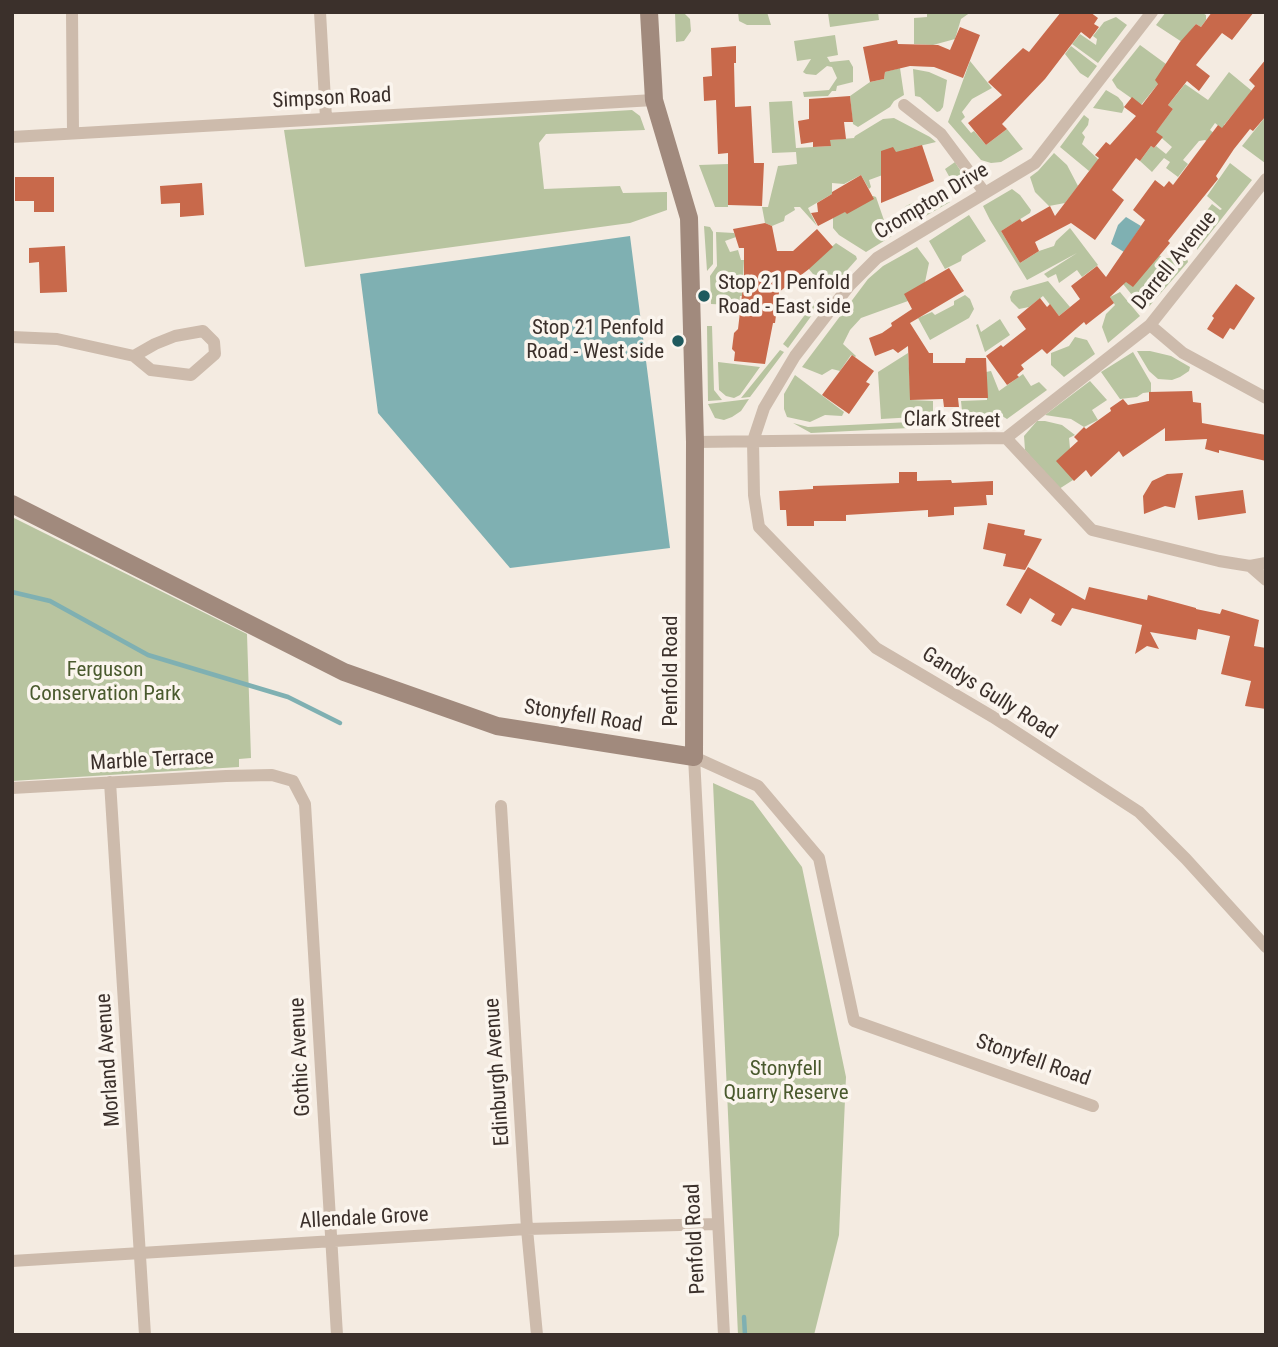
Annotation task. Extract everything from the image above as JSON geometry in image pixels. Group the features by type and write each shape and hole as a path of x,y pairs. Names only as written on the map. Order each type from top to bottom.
{"street":[{"path":"72,12 73,133"},
{"path":"320,12 326,118"},
{"name":"Penfold Road","path":"649,12 654,100 690,218 695,442 694,757 724,1335"},
{"name":"Crompton Drive","path":"753,441 764,408 795,356 849,286 877,258 1035,163 1152,12"},
{"name":"Simpson Road","path":"12,137 654,100"},
{"path":"904,105 940,134 985,192"},
{"name":"Darrell Avenue","path":"1006,438 1150,325 1266,179"},
{"path":"1150,325 1183,353 1266,398"},
{"path":"12,337 57,339 134,356 151,370 191,375 215,354 214,342 203,331 174,337 134,356"},
{"name":"Clark Street","path":"695,442 1006,438 1092,530 1219,561 1250,566 1266,563"},
{"name":"Gandys Gully Road","path":"753,441 754,495 759,527 876,648 993,718 1139,812 1266,947"},
{"name":"Stonyfell Road","path":"12,504 344,672 497,726 694,757 758,786 819,858 854,1021 1093,1106"},
{"path":"1250,566 1266,580"},
{"name":"Marble Terrace","path":"12,788 272,775 293,781"},
{"name":"Gothic Avenue","path":"293,781 305,804 337,1335"},
{"name":"Morland Avenue","path":"110,782 145,1335"},
{"name":"Edinburgh Avenue","path":"500,806 527,1229 537,1335"},
{"name":"Allendale Grove","path":"12,1261 527,1229 718,1224"}],"green space":[{"path":"675,12 683,12 690,19 691,31 684,41 676,42"},
{"path":"738,12 767,12 771,25 747,25 739,21"},
{"path":"878,12 879,20 830,27 828,13"},
{"path":"927,12 971,12 961,19 955,39 933,45 914,44 914,18 927,17"},
{"path":"1166,12 1201,12 1206,15 1206,20 1201,27 1196,24 1182,42 1156,25"},
{"path":"1116,17 1127,25 1098,63 1072,44 1080,34 1096,45 1097,39 1093,36 1104,22"},
{"path":"835,35 838,55 827,57 830,62 849,60 853,67 853,82 837,86 836,91 832,91 828,96 804,97 803,92 829,90 837,78 832,67 827,66 816,75 803,72 811,59 797,61 794,41"},
{"path":"1140,45 1166,64 1158,84 1141,105 1117,88 1112,80"},
{"path":"1071,46 1097,66 1088,78 1080,73 1065,54"},
{"path":"970,61 992,88 972,99 962,112 965,117 961,121 986,145 1007,129 1023,149 1001,162 981,160 948,122"},
{"path":"900,68 904,95 858,127 853,124 850,96 870,82 884,79 885,72"},
{"path":"913,69 947,80 940,111 937,112 920,97 915,96"},
{"path":"1229,72 1252,91 1224,125 1225,131 1215,123 1210,130 1220,138 1213,146 1205,140 1199,141 1183,160 1188,164 1178,177 1166,168 1170,162 1164,158 1152,172 1140,161 1151,146 1156,146 1166,154 1172,147 1149,127 1158,129 1173,109 1168,105 1185,84 1208,100"},
{"path":"1106,90 1123,103 1122,113 1093,108"},
{"path":"792,101 796,148 830,146 830,140 854,138 883,119 894,118 936,142 907,149 910,165 869,180 869,189 861,175 844,184 832,183 832,194 808,208 817,226 800,207 794,207 795,210 785,216 784,221 772,226 765,223 762,207 768,207 778,166 797,164 796,152 772,153 769,102"},
{"path":"632,110 640,116 645,130 546,134 539,143 544,189 620,186 623,193 667,192 667,210 630,223 305,267 284,130"},
{"path":"1084,115 1089,119 1082,133 1085,137 1082,144 1099,160 1089,171 1060,147"},
{"path":"1266,116 1266,163 1265,163 1242,146"},
{"path":"1054,153 1067,165 1078,186 1065,203 1049,206 1035,192 1030,177"},
{"path":"955,162 967,181 963,192 959,194 950,186 950,178 945,169"},
{"path":"1230,163 1252,180 1197,250 1198,226 1205,213 1212,204 1222,209 1207,196"},
{"path":"728,164 728,207 715,207 699,165"},
{"path":"1012,189 1031,210 1001,231 1020,263 1039,251 1054,246 1070,228 1098,265 1082,277 1077,270 1059,283 1056,274 1048,278 1044,274 1077,253 1027,280 983,206"},
{"path":"931,194 944,194 950,202 903,229 899,216 906,206"},
{"path":"873,196 876,197 892,236 866,252 839,235 833,228 833,218"},
{"path":"969,215 986,241 962,256 961,261 945,269 929,241"},
{"path":"704,226 710,227 713,232 713,264 707,271"},
{"path":"716,232 734,233 736,237 725,241 730,252 738,250 741,260 744,260 742,296 739,303 733,305 711,304 710,276 717,266"},
{"path":"836,243 857,259 833,286 808,268"},
{"path":"917,247 929,263 925,282 908,301 861,318 850,330 843,344 856,356 851,355 840,371 832,369 822,375 802,367 868,279 883,266"},
{"path":"1177,247 1186,255 1188,262 1145,311 1119,279 1159,255 1172,258 1177,255"},
{"path":"1048,281 1070,307 1059,316 1043,296 1029,307 1019,309 1011,301 1013,291"},
{"path":"1120,292 1140,316 1108,343 1102,327 1106,314 1115,305 1110,297"},
{"path":"965,295 974,309 969,318 930,340 918,318 932,312 935,315 954,305 954,301"},
{"path":"816,300 820,304 788,348 783,344"},
{"path":"1000,319 1010,335 985,352 976,325 978,324 981,332"},
{"path":"707,326 712,326 714,390 722,400 708,401"},
{"path":"1075,337 1087,340 1095,354 1064,377 1051,365 1051,353 1069,346"},
{"path":"780,350 784,352 750,397 741,398"},
{"path":"1137,351 1171,356 1190,367 1189,371 1172,380 1158,379 1149,371"},
{"path":"1133,352 1151,383 1151,392 1120,399 1101,372"},
{"path":"908,353 911,400 933,401 933,416 881,419 878,372"},
{"path":"718,362 760,367 740,395 734,398 719,390"},
{"path":"991,371 999,391 1023,374 1031,386 1039,382 1047,390 1007,419 1002,416 963,421 961,401 987,400 986,372"},
{"path":"795,375 844,412 842,416 825,415 810,422 787,417 784,394"},
{"path":"1090,381 1107,400 1092,410 1098,420 1084,427 1071,419 1045,415"},
{"path":"749,399 741,411 724,420 715,418 708,404"},
{"path":"931,421 929,427 811,433 793,423 808,427"},
{"path":"1037,421 1062,425 1075,435 1069,438 1073,480 1059,489 1025,450 1024,436"},
{"name":"Ferguson Conservation Park","path":"12,517 247,634 251,758 239,759 239,767 12,781"},
{"name":"Stonyfell Quarry Reserve","path":"713,783 753,801 802,867 846,1077 839,1235 814,1335 738,1335"}],"water":[{"path":"1126,217 1141,226 1124,252 1111,244 1118,225"},
{"path":"630,236 670,548 510,568 378,413 360,274"}],"building":[{"path":"1061,12 1090,12 1098,18 1094,24 1099,27 1090,39 1081,32 1045,79 1002,124 1007,129 986,145 968,123 1002,95 988,82 1023,48 1029,52"},
{"path":"1212,12 1254,12 1232,40 1222,33 1196,65 1210,76 1199,91 1187,81 1168,105 1173,109 1156,132 1163,137 1154,148 1151,146 1140,161 1136,158 1112,190 1124,200 1095,240 1071,223 1035,242 1039,251 1020,263 1001,231 1050,206 1055,216 1099,158 1095,155 1106,142 1110,145 1136,116 1124,107 1132,97 1142,105 1158,84 1155,80 1180,42 1196,24 1201,27"},
{"path":"960,27 980,35 963,78 934,67 910,66 885,72 884,79 870,82 863,47 897,40 898,44 938,45 950,50"},
{"path":"736,46 735,107 751,106 754,163 764,163 762,206 728,205 728,153 718,154 716,100 704,101 703,77 712,76 711,48"},
{"path":"1266,59 1266,116 1253,131 1250,129 1234,149 1216,176 1218,179 1168,241 1170,243 1133,287 1126,282 1110,297 1114,303 1086,325 1084,322 1047,354 1042,349 1021,365 1024,369 1017,375 1019,377 1007,385 986,356 1026,329 1017,317 1040,298 1047,307 1050,304 1059,316 1080,299 1071,286 1097,266 1106,277 1145,220 1133,210 1155,180 1164,187 1169,181 1173,185 1218,125 1222,128 1255,86 1249,80"},
{"path":"850,96 853,122 844,122 846,139 830,140 831,146 813,147 813,142 801,144 798,121 809,119 809,99"},
{"path":"922,145 934,181 881,203 881,151 893,147 896,152"},
{"path":"861,175 874,199 818,226 811,213 818,212 817,203"},
{"path":"15,177 54,177 54,212 34,212 34,201 15,201"},
{"path":"202,183 204,215 180,217 180,203 161,204 160,186"},
{"path":"765,223 772,226 777,251 793,251 817,229 833,247 779,292 765,364 734,361 735,352 732,349 734,333 738,329 744,278 744,248 739,248 733,229"},
{"path":"65,246 67,292 40,293 39,262 29,263 29,248"},
{"path":"949,268 964,291 910,323 929,353 933,353 933,363 965,363 966,358 986,358 988,398 958,398 959,407 944,407 943,399 910,400 908,346 898,353 893,349 875,356 869,338 882,333 892,326 891,323 912,309 904,294"},
{"path":"1236,284 1255,298 1234,330 1230,328 1223,339 1207,329 1214,318 1212,316"},
{"path":"852,355 874,371 866,382 870,384 849,414 822,395"},
{"path":"1192,391 1193,402 1201,403 1202,423 1266,435 1266,461 1205,449 1207,439 1165,441 1165,428 1123,457 1119,451 1091,477 1086,470 1074,481 1056,461 1078,441 1074,437 1084,427 1086,429 1123,399 1128,405 1149,401 1149,392"},
{"path":"899,472 917,472 917,481 993,481 993,495 986,495 987,505 954,507 954,515 928,517 928,510 846,515 846,521 814,521 814,526 787,526 786,510 780,510 779,491 813,489 813,486 899,483"},
{"path":"1183,473 1175,508 1165,506 1144,514 1143,496 1152,481 1167,474"},
{"path":"1243,490 1246,513 1198,520 1195,496"},
{"path":"988,523 1025,530 1024,535 1042,539 1025,570 1003,566 1006,554 983,549"},
{"path":"1028,567 1085,600 1089,587 1147,600 1148,595 1220,614 1222,609 1259,620 1254,646 1266,648 1266,709 1245,706 1251,681 1221,674 1230,636 1198,629 1196,640 1150,632 1159,649 1147,646 1135,654 1142,625 1072,608 1061,626 1051,621 1055,614 1030,598 1021,614 1006,605"}],"waterway":[{"path":"12,592 50,601 148,655 288,697 340,723"},
{"path":"744,1317 745,1335"}],"place":[{"name":"Stop 21 Penfold Road - East side","path":"704,296"},
{"name":"Stop 21 Penfold Road - West side","path":"678,341"}]}
